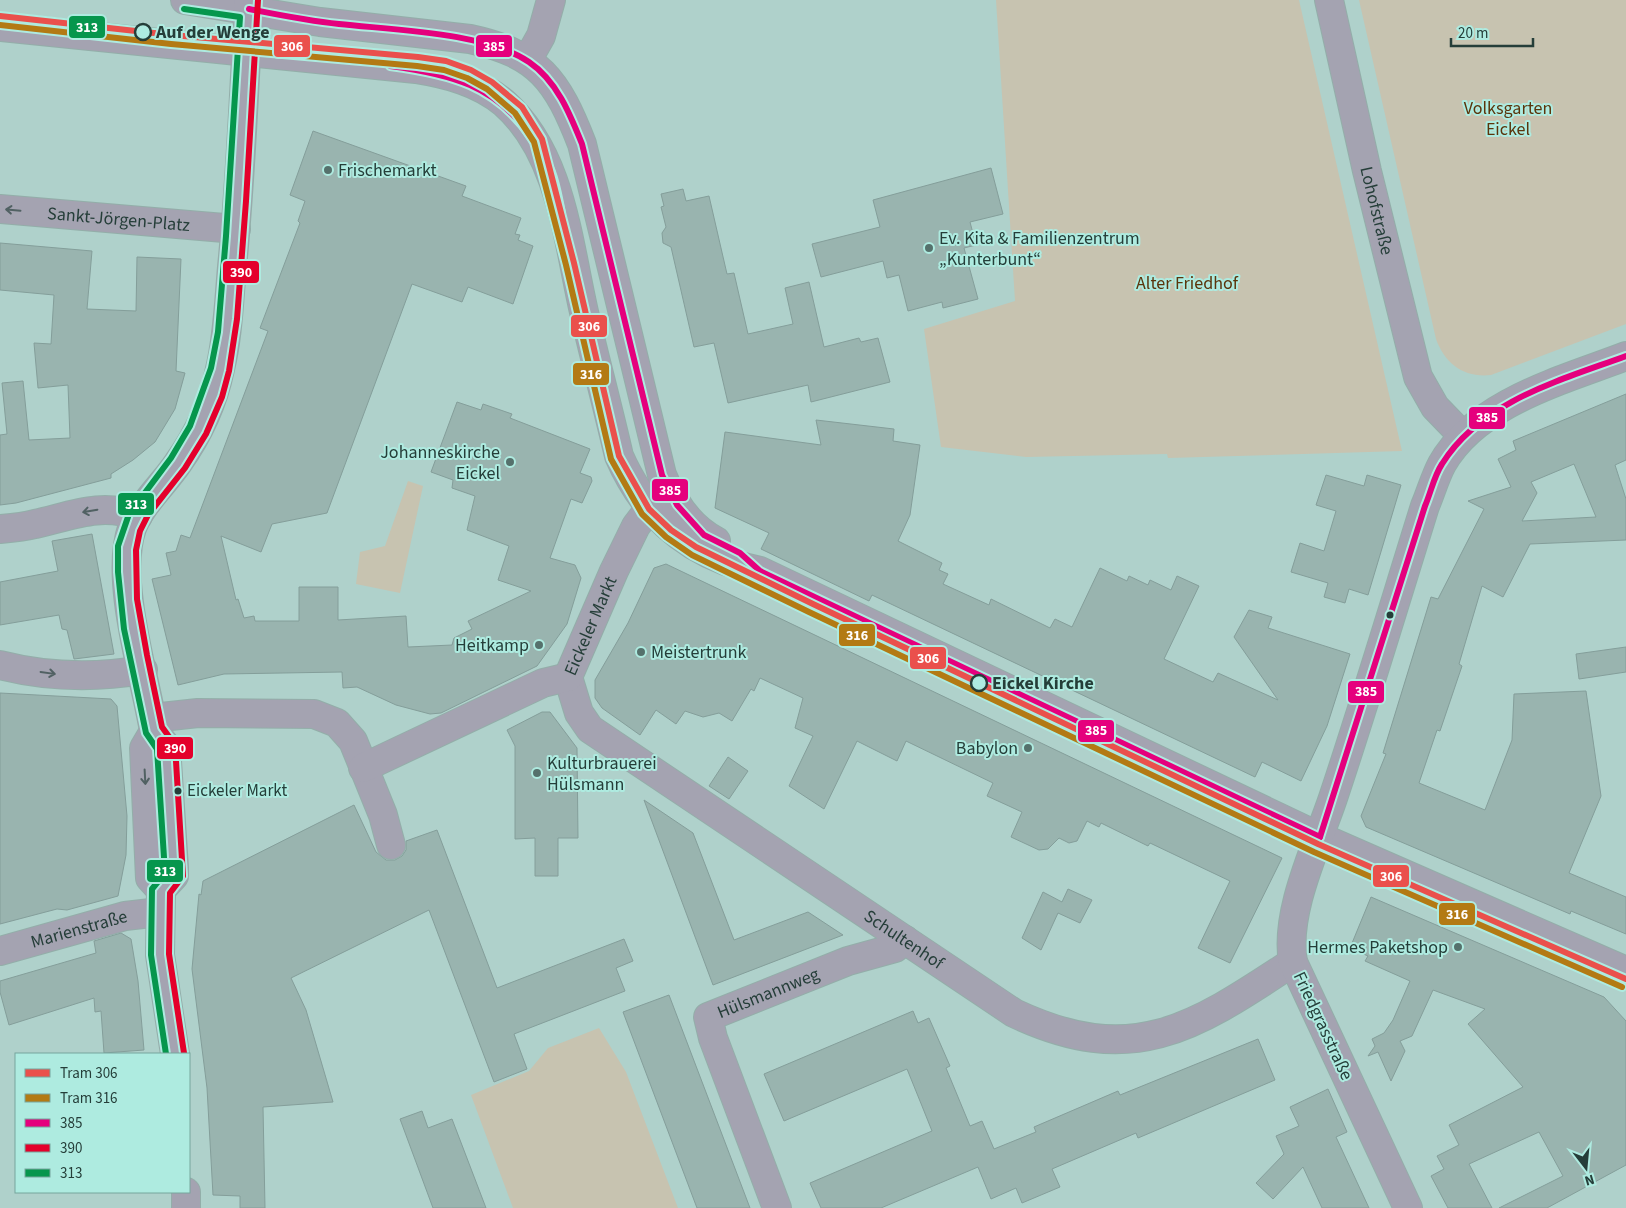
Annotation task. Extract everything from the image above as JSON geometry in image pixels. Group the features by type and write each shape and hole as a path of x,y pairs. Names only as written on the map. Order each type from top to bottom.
{"street":[{"path":"185,0 249,5 320,22 470,39 493,44 528,59 538,67 558,93 571,116 582,144 657,460 659,500 672,530 696,547 737,566 760,571 1320,837 1626,971"},
{"path":"528,59 541,36 550,0"},
{"name":"Lohofstraße","path":"1329,0 1367,171 1418,377 1435,407 1463,436"},
{"path":"175,1053 160,955 161,901 174,876 166,746 153,724 142,670 126,578 127,552 132,529 138,516 178,463 196,435 211,402 224,348 236,230 249,5"},
{"path":"0,27 416,69 446,74 489,92 503,103 525,127 552,174 619,456 629,478 659,500"},
{"name":"Sankt-Jörgen-Platz","path":"0,209 236,230"},
{"name":"Friedgrasstraße","path":"1408,1208 1293,962 1290,945 1291,929 1301,890 1320,837 1425,506 1442,464 1463,436 1486,417 1514,402 1626,356"},
{"name":"Eickeler Markt","path":"363,768 544,683 568,677 573,660 636,526 659,500"},
{"path":"0,529 32,525 91,510 111,508 138,516"},
{"path":"0,666 65,676 103,675 142,670"},
{"name":"Schultenhof","path":"568,677 579,713 590,728 1014,1013 1042,1026 1074,1036 1109,1041 1150,1038 1198,1022 1230,1004 1293,962"},
{"path":"153,724 198,713 314,714 327,717 346,732 353,741 383,815 391,845"},
{"name":"Marienstraße","path":"0,951 125,916 161,901"},
{"name":"Hülsmannweg","path":"778,1208 713,1038 708,1017 848,961 895,948 905,940"},
{"path":"186,1193 186,1208"}],"green space":[{"name":"Alter Friedhof","path":"996,0 1299,0 1402,451 1168,458 1167,454 1026,457 941,447 924,329 1015,301"},
{"name":"Volksgarten Eickel","path":"1359,0 1626,0 1626,324 1491,375 1464,372 1445,356 1436,339"},
{"path":"408,481 423,486 400,593 356,584 360,552 385,546"},
{"path":"599,1028 626,1072 678,1208 513,1208 471,1095 529,1071 548,1048"}],"building":[{"path":"313,131 466,186 462,196 521,218 515,234 520,235 518,240 533,246 513,304 468,287 462,302 412,284 327,513 272,524 261,552 221,536 236,600 238,599 244,618 254,616 255,621 299,621 299,587 338,587 338,620 406,616 408,647 452,645 454,638 472,629 468,621 531,591 498,580 509,546 467,530 475,496 452,488 453,480 431,472 457,402 481,410 483,404 512,414 510,418 590,449 580,473 591,477 592,481 582,503 571,499 550,558 575,565 581,578 567,624 537,666 441,713 430,714 396,705 357,687 343,688 342,672 224,674 178,685 152,579 171,575 166,553 176,551 181,535 190,538 268,331 260,328 300,223 298,221 305,201 290,195"},
{"path":"991,168 1003,214 970,222 976,245 964,248 978,299 943,308 942,302 908,311 899,275 887,278 883,261 821,277 812,244 880,227 873,200"},
{"path":"683,189 686,201 709,196 727,274 734,273 748,334 793,324 785,288 809,282 824,347 859,338 861,342 878,338 890,382 811,402 808,385 728,403 714,343 694,347 671,247 663,243 662,233 666,227 661,207 664,206 661,194"},
{"path":"0,243 92,251 87,309 136,311 137,257 181,259 176,371 185,373 175,409 155,442 133,460 111,474 111,478 16,503 0,505 0,435 7,434 2,383 23,381 29,440 70,438 68,385 38,388 34,343 51,344 54,295 0,290"},
{"path":"1626,394 1626,460 1615,465 1626,499 1626,540 1530,544 1503,597 1482,586 1459,664 1462,666 1440,731 1437,730 1419,783 1485,810 1512,740 1514,694 1586,691 1601,796 1569,873 1626,897 1626,934 1571,911 1570,914 1366,827 1361,816 1386,754 1383,753 1431,597 1438,599 1484,509 1468,501 1511,487 1498,459 1516,450 1513,441","holes":["1574,464 1596,517 1522,521 1537,493 1531,482"]},
{"path":"816,420 894,429 893,441 920,445 910,515 898,541 942,563 939,570 948,574 943,584 989,605 991,599 1050,628 1055,619 1072,627 1100,568 1127,581 1129,576 1148,585 1150,580 1171,590 1177,576 1199,586 1164,659 1213,682 1218,673 1278,700 1234,637 1249,610 1272,617 1268,628 1350,654 1327,726 1301,781 1262,762 1255,777 872,595 869,601 761,549 769,533 715,508 725,432 821,445"},
{"path":"1326,475 1364,486 1367,475 1401,485 1368,595 1349,589 1345,603 1324,597 1328,583 1291,572 1300,543 1324,551 1336,511 1316,505"},
{"path":"92,534 114,654 74,659 67,630 62,629 59,615 0,625 0,582 58,571 52,541"},
{"path":"666,564 1282,858 1230,963 1198,948 1230,881 1150,843 1148,846 1101,823 1099,827 1087,821 1077,841 1069,843 1059,838 1048,849 1039,850 1011,837 1022,812 987,796 993,783 906,741 897,761 857,741 824,809 789,786 813,736 795,728 803,698 760,678 754,691 751,689 732,721 719,713 703,717 685,711 676,724 656,710 640,735 602,708 595,698 595,680 628,623 654,568"},
{"path":"1626,647 1626,672 1579,679 1576,654"},
{"path":"0,693 111,699 117,706 127,816 126,855 118,896 67,910 57,909 0,924"},
{"path":"542,712 550,712 577,748 578,838 558,838 558,876 535,876 535,838 515,839 515,746 507,730"},
{"path":"728,757 748,771 729,799 709,786"},
{"path":"644,800 693,833 734,940 808,912 843,935 713,985"},
{"path":"354,805 376,852 386,860 395,860 402,856 406,850 406,841 437,830 497,988 624,939 633,961 616,968 625,991 514,1034 527,1069 494,1082 429,910 291,978 306,1010 333,1102 263,1107 265,1208 240,1208 240,1196 213,1195 207,1088 192,969 199,894 201,895 203,881"},
{"path":"1068,889 1092,900 1080,923 1058,913 1041,950 1022,938 1043,892 1062,902"},
{"path":"1371,897 1604,997 1626,1021 1626,1165 1547,1208 1499,1208 1563,1176 1539,1132 1469,1164 1492,1208 1448,1208 1431,1176 1444,1169 1437,1156 1459,1145 1449,1125 1523,1087 1468,1024 1485,1009 1433,990 1412,1036 1400,1041 1405,1051 1391,1081 1378,1052 1368,1056 1375,1046 1372,1039 1384,1033 1393,1020 1410,981 1365,961 1368,956 1350,948"},
{"path":"121,933 131,939 138,981 144,1050 104,1053 101,1011 95,1012 94,998 9,1025 0,992 0,981 96,953 94,941"},
{"path":"669,995 750,1208 697,1208 623,1012"},
{"path":"913,1011 918,1023 929,1018 950,1066 946,1068 970,1126 982,1121 994,1149 1036,1132 1034,1127 1118,1091 1120,1095 1258,1039 1275,1080 1138,1138 1136,1133 1052,1169 1060,1187 1022,1203 1016,1188 991,1199 978,1167 881,1208 821,1208 810,1183 932,1131 907,1069 784,1121 764,1074"},
{"path":"1328,1089 1347,1132 1336,1137 1369,1208 1322,1208 1303,1167 1273,1199 1256,1183 1284,1154 1276,1136 1299,1126 1290,1107"},
{"path":"422,1111 428,1128 452,1119 486,1208 433,1208 400,1119"}],"tram line":[{"name":"306","path":"0,16 172,35 418,57 446,61 471,70 492,82 522,107 542,139 574,263 619,456 649,509 671,530 696,547 813,604 1318,844 1626,979"},
{"name":"316","path":"0,25 171,44 417,66 444,70 467,78 487,89 515,113 534,142 566,265 611,459 642,514 666,537 692,555 809,612 1314,852 1622,987"}],"transit line":[{"name":"390","path":"184,1053 169,954 170,893 183,876 175,745 162,727 147,655 137,599 136,550 140,531 148,515 185,468 206,434 222,397 229,371 237,319 258,0"},
{"name":"313","path":"166,1053 151,955 152,889 165,873 157,749 146,733 124,629 118,572 118,546 129,514 171,458 190,426 211,368 218,332 240,17 184,9"},
{"name":"385","path":"249,9 316,21 438,34 488,44 510,52 529,62 555,88 562,99 582,144 662,475 677,505 704,535 740,553 760,571 1320,837"},
{"name":"313","path":"1,18 247,44"},
{"name":"385","path":"390,66 452,78 487,94 503,106 518,120 545,159 553,177 561,213"},
{"name":"385","path":"1320,837 1425,506 1442,464 1458,442 1500,408 1550,384 1626,356"}],"place":[{"name":"Auf der Wenge","path":"143,32"},
{"name":"Frischemarkt","path":"328,170"},
{"name":"Ev. Kita & Familienzentrum „Kunterbunt“","path":"929,248"},
{"name":"Johanneskirche Eickel","path":"510,462"},
{"name":"Heitkamp","path":"539,645"},
{"name":"Meistertrunk","path":"641,652"},
{"name":"Eickel Kirche","path":"979,683"},
{"name":"Babylon","path":"1028,748"},
{"name":"Kulturbrauerei Hülsmann","path":"537,773"},
{"name":"Eickeler Markt","path":"178,791"},
{"name":"Hermes Paketshop","path":"1458,947"}]}
